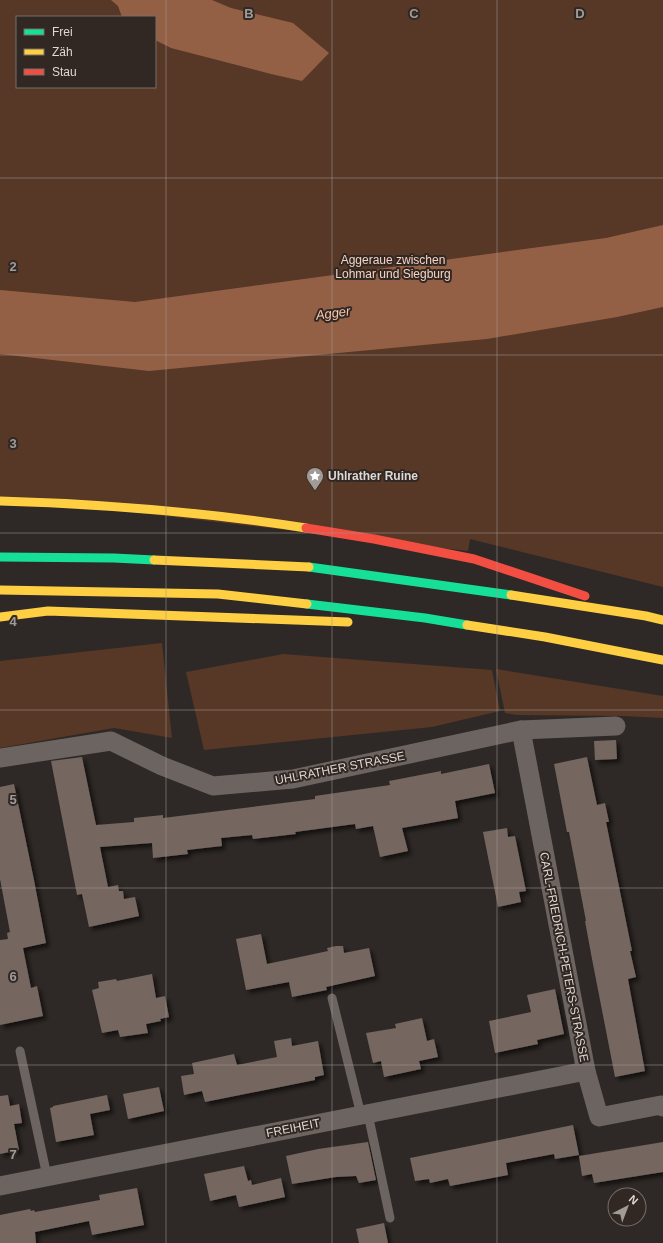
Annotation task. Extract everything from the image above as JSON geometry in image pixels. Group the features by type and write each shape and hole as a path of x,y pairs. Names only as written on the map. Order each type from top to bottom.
{"highway":[{"path":"0,501 70,503 253,520 374,539 474,559 646,616"},
{"path":"0,557 114,558 317,567 646,616 663,620"},
{"path":"0,590 218,594 425,618 545,637 663,660"},
{"path":"0,617 48,611 344,622 425,618"}],"street":[{"name":"UHLRATHER STRASSE","path":"0,758 111,741 162,766 213,786 293,779 521,730 616,726"},
{"name":"CARL-FRIEDRICH-PETERS-STRASSE","path":"521,730 586,1071 599,1117 661,1105 663,1107"},
{"name":"FREIHEIT","path":"0,1186 586,1071"}],"lane":[{"path":"332,998 364,1114 390,1218"},
{"path":"20,1051 47,1176"}],"green space":[{"name":"Aggeraue zwischen Lohmar und Siegburg","path":"0,0 663,0 663,587 470,539 468,551 0,497"},
{"path":"162,643 172,738 114,728 0,748 0,661"},
{"path":"283,654 492,670 500,711 432,727 204,750 186,672"},
{"path":"496,669 663,696 663,718 517,715 505,713"}],"water":[{"path":"111,0 212,0 231,8 293,23 329,53 302,81 171,48 156,40 156,16 122,16 118,6"},
{"name":"Agger","path":"663,225 663,307 617,317 487,339 149,371 0,354 0,290 135,302 606,238"}],"building":[{"path":"616,740 617,759 595,760 594,741"},
{"path":"82,757 96,825 134,822 134,818 163,815 163,818 315,799 315,796 390,785 389,781 441,771 441,774 489,764 495,793 455,801 458,818 402,828 408,851 380,857 373,826 356,829 355,824 295,832 296,834 253,839 252,835 221,838 222,846 187,850 188,854 153,858 152,843 100,847 108,887 118,885 119,891 123,891 124,899 135,897 139,916 89,927 82,894 77,895 51,761"},
{"path":"587,757 597,805 605,803 609,822 606,822 636,977 628,979 645,1071 615,1077 569,832 567,832 554,764"},
{"path":"14,784 46,943 23,948 31,988 37,986 43,1016 0,1025 0,940 8,939 7,933 10,932 0,879 0,787"},
{"path":"507,828 508,837 515,836 526,891 519,892 521,902 498,907 483,832"},
{"path":"261,934 267,964 328,951 327,948 336,946 343,946 344,953 369,948 375,976 326,987 327,990 292,997 289,982 246,990 236,939"},
{"path":"152,974 156,998 165,996 169,1017 160,1019 161,1021 146,1024 148,1033 120,1037 118,1030 102,1033 92,990 99,988 98,982 116,979 117,981"},
{"path":"555,989 564,1034 537,1040 538,1044 495,1053 489,1021 531,1012 527,995"},
{"path":"422,1018 427,1041 434,1039 438,1057 419,1061 421,1069 384,1077 381,1061 373,1063 366,1033 396,1028 395,1024"},
{"path":"291,1038 292,1046 318,1041 324,1075 315,1077 315,1080 205,1102 202,1091 184,1095 181,1076 194,1074 192,1063 234,1054 237,1065 277,1057 274,1041"},
{"path":"159,1087 164,1111 128,1119 123,1094"},
{"path":"8,1095 10,1106 19,1104 22,1123 14,1124 19,1150 0,1154 0,1096"},
{"path":"107,1095 110,1110 90,1114 94,1135 56,1142 50,1108 53,1106"},
{"path":"573,1125 579,1155 555,1159 554,1154 506,1163 508,1175 450,1186 448,1179 430,1183 429,1179 415,1181 410,1158"},
{"path":"368,1142 376,1180 359,1183 356,1176 336,1177 292,1184 286,1156 318,1149"},
{"path":"663,1142 663,1172 594,1183 592,1174 582,1176 579,1156"},
{"path":"244,1166 248,1181 251,1180 252,1185 281,1178 285,1197 239,1207 236,1195 210,1201 204,1174"},
{"path":"137,1188 144,1225 92,1235 89,1221 35,1232 36,1243 0,1243 0,1215 30,1209 31,1211 34,1210 35,1212 100,1200 99,1195"},
{"path":"384,1223 388,1243 359,1243 356,1229"}],"traffic: fast":[{"path":"0,557 114,558 154,560"},
{"path":"309,567 511,595"},
{"path":"307,604 425,618 467,625"}],"traffic: slow":[{"path":"0,501 77,504 192,513 306,528"},
{"path":"154,560 309,567"},
{"path":"0,590 218,594 307,604"},
{"path":"511,595 663,620"},
{"path":"0,617 48,611 348,622"},
{"path":"467,625 545,637 663,660"}],"traffic: jam":[{"path":"306,528 374,539 474,559 585,596"}],"place":[{"name":"Uhlrather Ruine","path":"315,491"}]}
